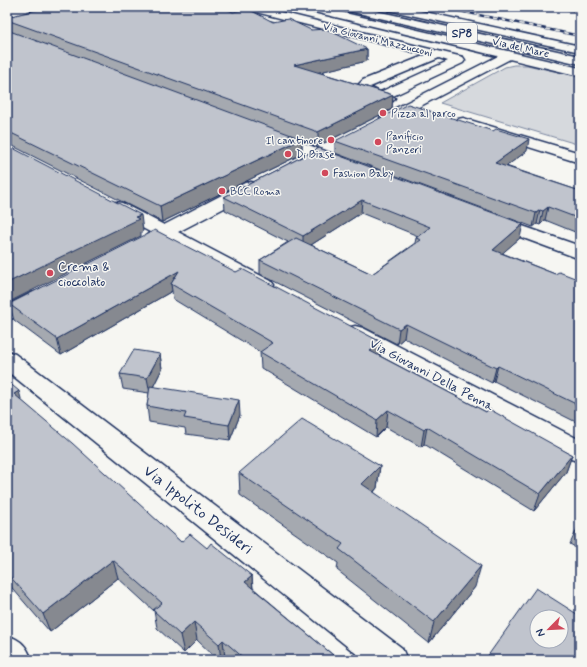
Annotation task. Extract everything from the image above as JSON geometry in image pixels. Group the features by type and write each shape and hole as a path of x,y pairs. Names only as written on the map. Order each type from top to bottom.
{"street":[{"name":"Via Giovanni Mazzucconi","path":"248,7 459,60 382,96"},
{"path":"306,7 580,72"},
{"name":"Via del Mare","path":"345,7 580,60"},
{"path":"388,7 580,49"},
{"path":"430,111 366,91 362,87 368,83 438,54"},
{"path":"372,126 508,55"},
{"path":"451,118 580,158"},
{"path":"257,130 354,167"},
{"path":"298,163 338,143"},
{"path":"136,246 262,181"},
{"path":"102,200 278,293"},
{"path":"478,214 580,253"},
{"path":"7,313 55,288"},
{"name":"Via Giovanni Della Penna","path":"341,326 580,452"},
{"name":"Via Ippolito Desideri","path":"7,359 390,660"},
{"path":"7,651 15,660"}],"shaded area":[{"path":"527,65 580,77 580,145 440,103 505,67"}],"building":[{"path":"49,7 222,7 233,12 248,9 273,22 288,19 311,30 326,29 367,49 294,65 393,95 318,132 7,20 7,17"},
{"path":"7,30 302,139 160,206 7,131"},
{"path":"408,104 493,131 496,129 529,139 495,163 580,191 580,219 548,207 543,211 540,210 536,213 335,141"},
{"path":"7,145 141,215 135,217 139,219 7,283"},
{"path":"319,148 523,224 493,250 555,274 559,272 580,280 580,406 498,366 496,368 406,324 399,329 260,260 296,238 372,274 421,240 416,238 430,227 362,200 303,236 224,197"},
{"path":"155,230 236,272 242,269 381,342 370,351 486,412 489,409 572,455 540,494 427,427 424,430 388,410 377,420 260,352 273,343 171,284 179,271 57,339 9,304"},
{"path":"134,350 160,354 147,378 120,374"},
{"path":"7,381 19,391 14,394 72,443 181,542 190,534 207,548 211,543 252,576 245,582 339,660 246,660 223,640 219,644 194,622 180,635 153,610 162,603 113,560 43,614 7,573"},
{"path":"150,386 239,400 229,425 184,418 186,413 147,406"},
{"path":"302,419 380,466 362,484 481,566 434,622 339,549 343,544 239,473"},
{"path":"580,524 580,531 577,529"},
{"path":"536,588 569,609 580,616 580,660 492,660 487,657"}],"railway":[{"path":"440,7 580,36"}],"place":[{"name":"Pizza al parco","path":"383,113"},
{"name":"Il cantinore","path":"331,140"},
{"name":"Panificio Panzeri","path":"378,142"},
{"name":"Di Biase","path":"288,154"},
{"name":"Fashion Baby","path":"325,173"},
{"name":"BCC Roma","path":"222,191"},
{"name":"Crema & cioccolato","path":"50,273"}]}
